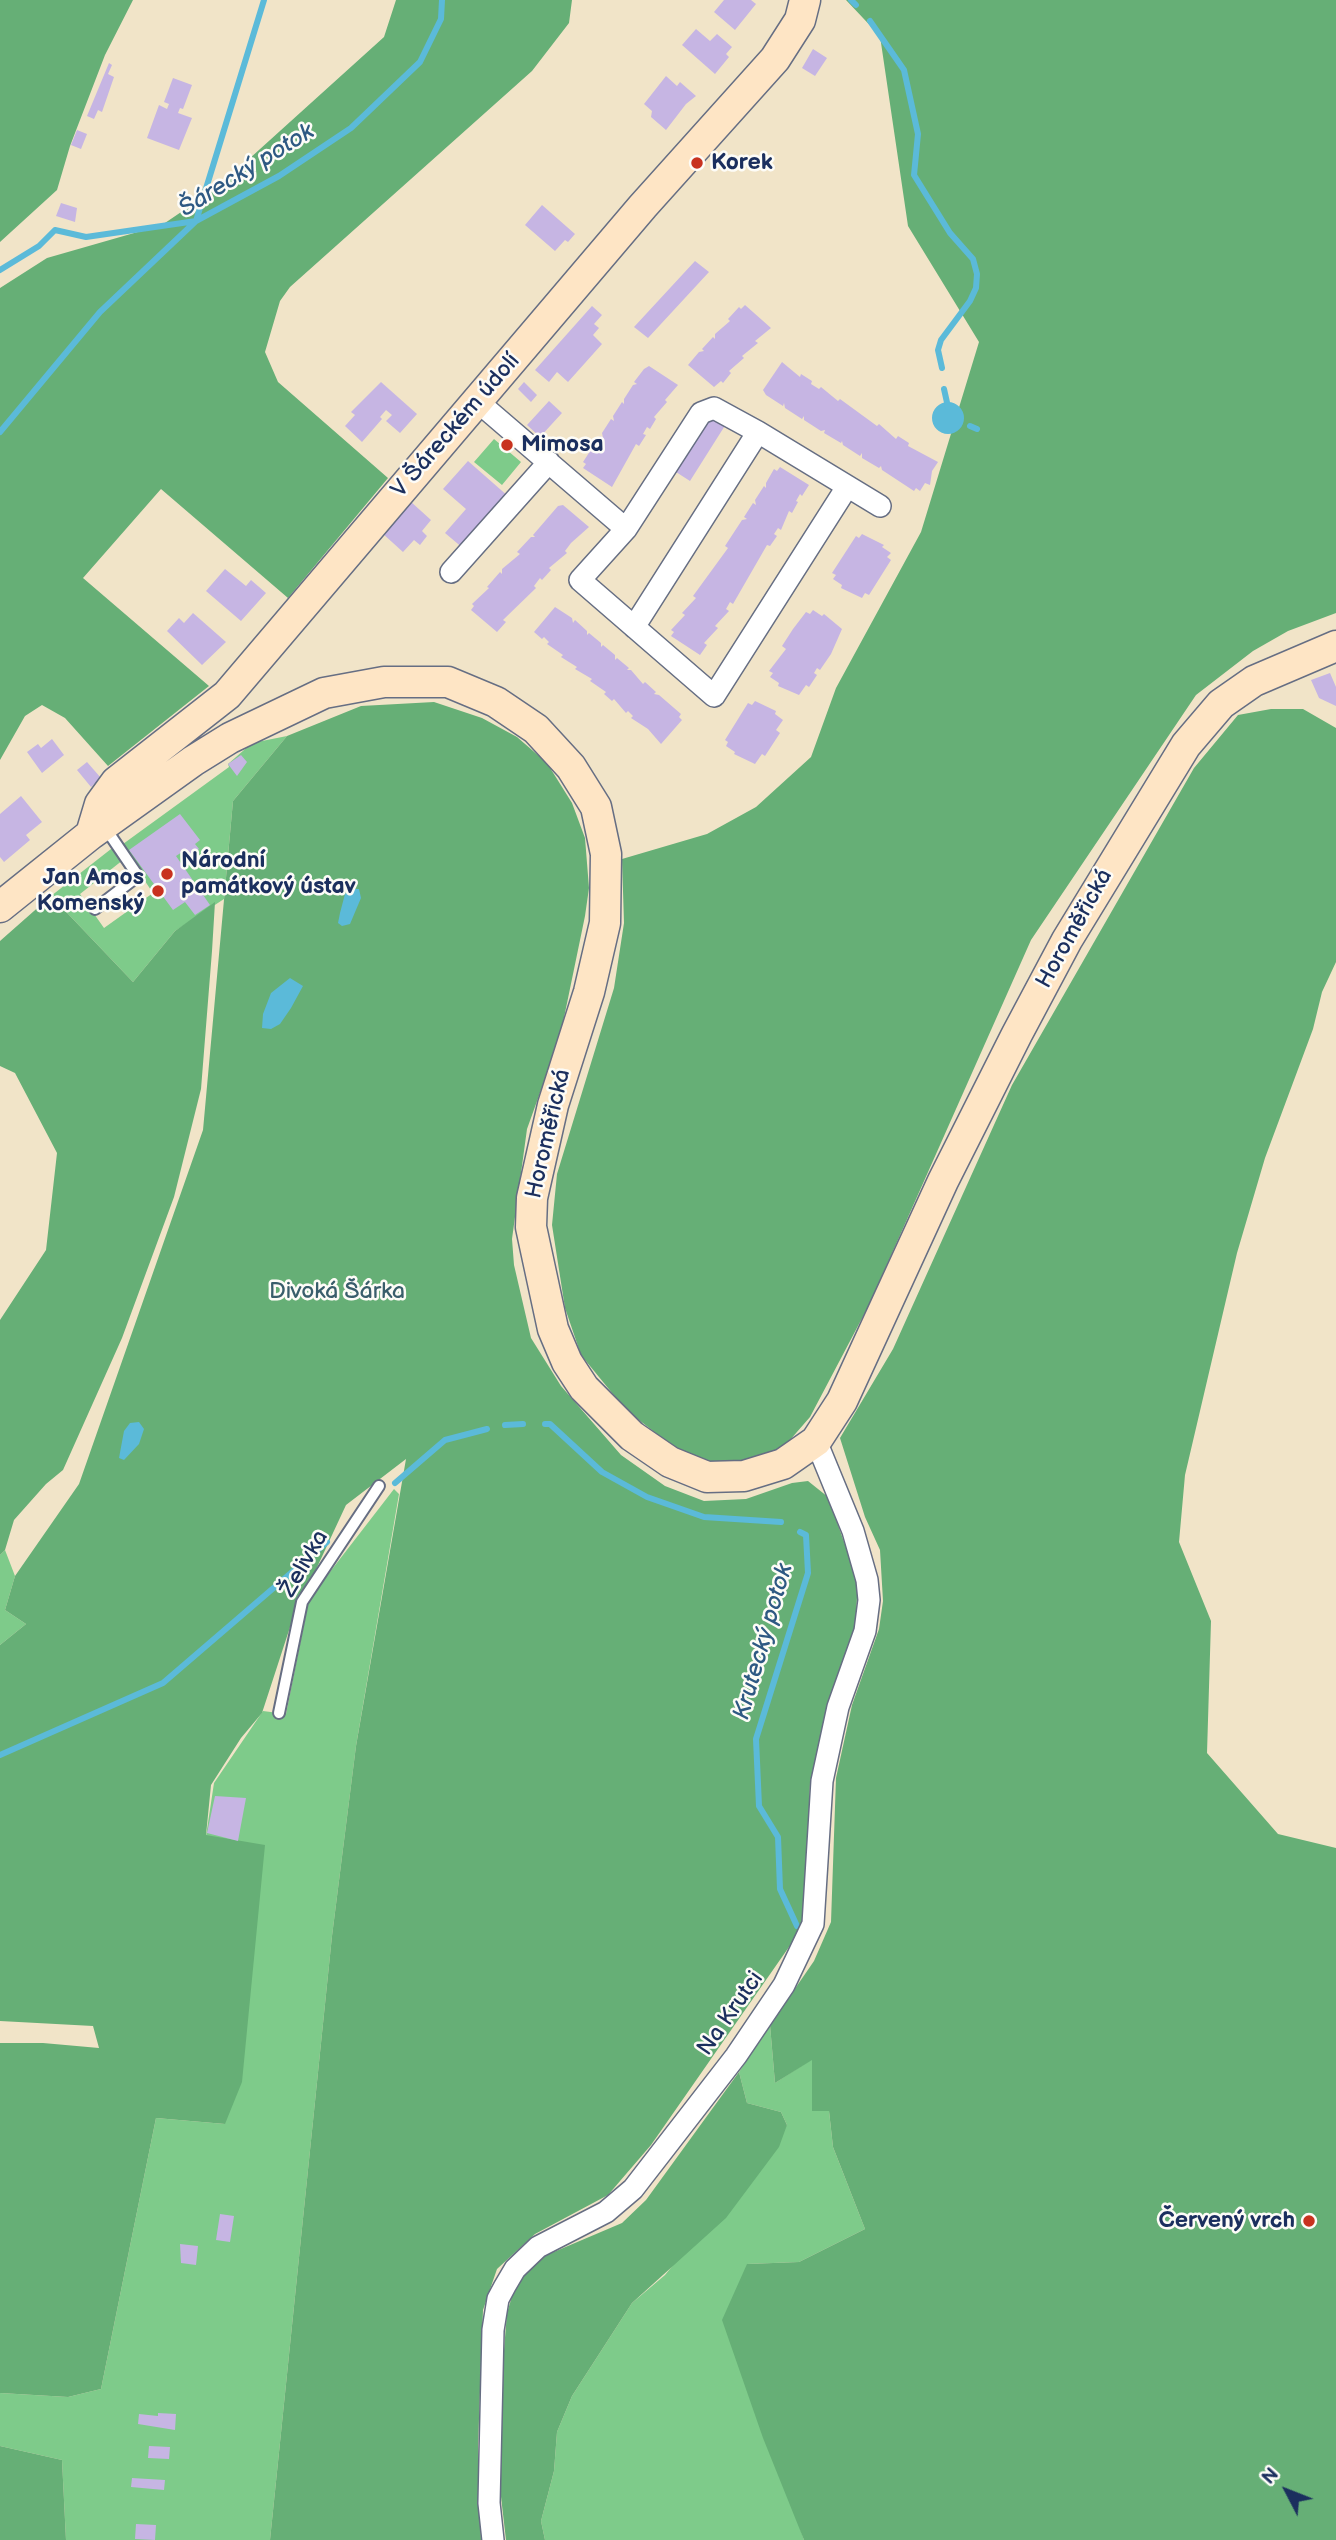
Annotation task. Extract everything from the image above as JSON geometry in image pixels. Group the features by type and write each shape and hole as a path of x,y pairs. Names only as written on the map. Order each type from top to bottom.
{"main road":[{"name":"V Šáreckém údolí","path":"98,830 100,804 116,782 227,695 643,206 775,59 800,20 805,0"},
{"name":"Horoměřická","path":"0,907 192,761 230,738 324,692 384,682 448,682 496,702 536,729 571,767 596,807 606,854 605,923 589,992 552,1105 532,1198 531,1227 553,1329 567,1363 584,1388 632,1436 670,1462 707,1477 744,1476 783,1464 816,1441 842,1401 943,1181 1067,940 1186,745 1221,704 1254,681 1336,646"}],"street":[{"path":"477,401 626,528"},
{"path":"847,487 714,696 580,580 626,528 701,413 714,408 880,506"},
{"path":"634,627 758,432"},
{"path":"452,572 549,462"},
{"name":"Na Krutci","path":"493,2540 489,2503 493,2330 498,2299 515,2269 538,2247 606,2212 633,2189 736,2056 784,1985 813,1924 822,1781 838,1707 864,1631 869,1600 867,1580 853,1531 816,1441"}],"lane":[{"path":"95,909 138,876 98,830"},
{"name":"Želivka","path":"279,1713 302,1602 379,1486"}],"green space":[{"path":"0,0 133,0 105,55 70,146 57,190 0,242"},
{"path":"396,0 572,0 569,23 532,71 290,287 280,301 265,352 278,382 388,478 288,598 161,489 83,578 209,686 108,766 65,718 42,705 25,716 0,760 0,288 47,258 162,225 218,187 384,37"},
{"path":"846,0 1336,0 1336,613 1288,631 1253,651 1196,695 1031,940 869,1305 810,1417 783,1448 753,1461 711,1466 679,1451 626,1410 581,1355 565,1308 552,1225 557,1174 614,988 624,923 622,859 707,834 756,807 811,757 836,688 921,532 979,342 908,226 880,36"},
{"path":"494,439 521,462 502,485 474,462"},
{"name":"Divoká Šárka","path":"434,702 482,718 517,737 547,763 572,803 585,838 589,888 585,916 560,1037 527,1129 512,1239 514,1265 531,1338 561,1386 621,1455 665,1486 704,1501 746,1499 792,1483 808,1481 828,1497 858,1581 855,1631 827,1706 810,1783 805,1924 651,2145 608,2195 535,2234 497,2269 483,2310 478,2446 481,2540 270,2540 332,1936 356,1746 406,1459 346,1505 292,1621 262,1713 241,1738 211,1785 206,1835 265,1845 242,2082 225,2124 156,2118 101,2389 68,2397 0,2393 0,2043 43,2043 99,2048 93,2026 0,2021 0,1645 26,1624 5,1610 15,1576 79,1484 203,1130 233,801 287,736 361,706"},
{"path":"1271,709 1303,709 1336,728 1336,962 1322,992 1313,1029 1265,1158 1237,1253 1185,1475 1179,1542 1211,1621 1207,1753 1278,1834 1336,1848 1336,2540 804,2540 763,2438 722,2320 747,2264 799,2262 865,2229 833,2147 829,2111 812,2111 812,2060 775,2083 770,2025 814,1961 831,1922 836,1778 852,1705 879,1629 883,1601 880,1550 865,1517 840,1438 893,1349 1012,1085 1194,768 1238,715"},
{"path":"287,736 233,801 224,899 175,931 133,982 51,896 111,849 123,844 229,767 228,764 252,743","holes":["128,856 153,893 104,928 80,894"]},
{"path":"51,896 133,982 175,931 215,902 212,951 201,1089 174,1197 122,1338 63,1470 46,1484 14,1520 5,1550 0,1555 0,1320 46,1250 57,1153 15,1073 0,1066 0,941"},
{"path":"394,1489 399,1494 356,1746 332,1936 270,2540 66,2540 62,2460 0,2446 0,2393 68,2397 101,2389 156,2118 225,2124 206,1836 214,1783 263,1711 286,1714 309,1599"},
{"path":"5,1550 15,1576 5,1610 26,1624 0,1645 0,1555"},
{"path":"770,2025 775,2083 812,2059 812,2111 829,2111 833,2147 865,2229 799,2262 747,2264 795,2513 804,2540 545,2540 541,2521 554,2471 557,2432 572,2396 632,2303 665,2275 787,2125 781,2112 747,2103 739,2072"},
{"path":"739,2072 747,2103 781,2112 787,2125 779,2147 726,2218 632,2303 572,2396 557,2432 554,2471 541,2521 545,2540 506,2540 500,2488 500,2399 507,2313 513,2293 528,2270 542,2257 622,2223 646,2200"},
{"path":"0,2446 62,2460 66,2540 0,2540"}],"water":[{"path":"948,402 960,406 964,418 960,430 948,434 936,430 932,418 936,406"},
{"path":"351,889 359,889 361,898 350,924 342,926 338,923 340,913 345,894"},
{"path":"290,978 303,986 291,1008 280,1024 271,1029 262,1028 263,1014 271,993"},
{"path":"139,1422 144,1429 139,1444 124,1460 119,1458 124,1431 130,1423"}],"building":[{"path":"724,0 751,0 756,4 735,30 714,12"},
{"path":"696,29 710,41 717,34 732,47 726,54 729,57 715,74 682,45"},
{"path":"813,49 827,58 815,76 802,68"},
{"path":"109,63 112,65 108,74 114,77 102,112 98,110 94,119 87,116"},
{"path":"666,76 677,86 680,82 696,96 686,104 666,130 651,117 652,111 644,104"},
{"path":"173,78 192,85 183,109 180,108 178,113 192,118 179,150 147,138 159,105 167,109 169,104 164,102"},
{"path":"77,130 87,134 81,149 71,145"},
{"path":"61,203 77,208 75,222 56,216"},
{"path":"542,205 575,234 555,251 525,225"},
{"path":"695,261 709,272 648,338 634,327"},
{"path":"745,305 771,328 755,341 758,343 742,356 744,358 729,371 731,373 723,383 721,381 714,387 688,365 699,352 704,351 702,349 713,337 715,339 715,334 730,321 728,319 739,307 741,309"},
{"path":"592,306 602,315 594,324 599,328 593,335 602,344 568,382 557,372 549,382 535,370"},
{"path":"782,362 800,377 801,374 812,381 811,384 819,389 821,387 838,401 840,399 877,426 879,424 896,439 898,436 909,443 908,446 938,462 932,471 930,485 925,483 920,491 916,488 914,491 882,470 881,466 879,468 862,458 862,453 860,456 843,445 842,441 841,443 824,433 825,430 821,431 804,420 804,416 802,419 785,408 784,403 783,406 766,395 763,390"},
{"path":"649,366 678,385 654,417 656,419 650,429 647,427 643,434 646,435 639,446 636,444 612,487 583,468 586,464 583,462 600,436 603,438 602,433 611,419 614,421 613,416 622,402 624,404 624,399 633,385 637,384 634,382"},
{"path":"381,382 417,414 400,433 386,421 392,415 386,410 380,417 382,419 362,442 345,426 355,415 351,412"},
{"path":"524,382 537,395 531,402 518,389"},
{"path":"549,401 562,413 540,437 527,425"},
{"path":"712,415 726,424 690,481 676,472"},
{"path":"468,461 509,497 464,549 445,533 466,509 443,489"},
{"path":"780,467 809,485 802,496 800,494 792,513 789,511 781,530 778,528 774,534 777,536 770,546 767,545 733,604 730,602 726,609 729,611 715,626 718,628 704,643 707,645 700,655 671,636 674,632 671,630 696,598 693,596 728,548 725,546 742,520 747,519 744,517 753,503 756,505 755,500 764,486 766,488 774,469 777,471"},
{"path":"410,501 431,520 422,531 427,536 420,545 414,540 403,552 382,533"},
{"path":"563,505 589,527 571,543 565,551 567,553 549,568 551,570 542,580 540,578 534,586 536,588 503,620 506,622 497,632 471,610 474,606 472,604 489,588 487,587 500,572 502,574 502,569 520,554 517,552 531,537 535,537 533,535 558,506"},
{"path":"862,534 884,545 882,547 891,553 887,557 891,560 869,595 865,593 862,598 841,588 842,585 833,579 836,575 832,573 856,536 859,538"},
{"path":"225,569 246,586 251,580 266,593 241,621 206,591"},
{"path":"555,607 572,618 573,623 575,620 587,631 587,635 589,633 601,643 601,647 603,645 615,655 615,660 617,658 643,684 645,682 656,692 654,694 659,695 681,714 679,717 682,720 661,744 648,729 631,718 633,716 628,711 626,713 614,699 612,701 604,694 606,692 590,681 592,679 575,669 577,667 561,657 563,655 547,644 549,642 544,637 542,639 534,632"},
{"path":"813,610 822,616 824,614 842,629 831,654 820,670 817,668 814,673 817,675 809,687 806,685 799,695 778,686 779,683 770,677 773,673 769,671 786,649 782,646 793,629 806,612 810,614"},
{"path":"193,613 226,642 202,665 167,631 179,618 184,623"},
{"path":"1330,673 1336,687 1336,706 1319,698 1311,680"},
{"path":"755,701 776,711 775,714 783,720 776,730 780,733 765,756 762,754 755,764 734,754 735,752 726,746 728,742 725,740 748,703 752,705"},
{"path":"52,739 64,755 42,773 27,752 38,744 41,748"},
{"path":"241,755 247,762 237,776 228,764"},
{"path":"87,762 101,778 91,787 77,770"},
{"path":"21,796 42,822 26,835 30,840 4,862 0,857 0,814"},
{"name":"Národní památkový ústav","path":"180,814 200,840 195,844 199,849 189,856 185,850 176,856 210,905 195,915 185,902 173,910 129,850"},
{"path":"215,1796 246,1798 238,1841 207,1833"},
{"path":"220,2214 234,2216 230,2242 216,2240"},
{"path":"180,2244 198,2246 196,2265 181,2263"},
{"path":"158,2413 176,2414 175,2430 138,2424 139,2414 158,2416"},
{"path":"149,2446 170,2447 169,2459 148,2458"},
{"path":"132,2478 165,2480 164,2490 131,2487"},
{"path":"136,2524 156,2525 155,2540 135,2539"}],"waterway":[{"path":"0,270 39,246 55,230 86,237 196,221 264,0"},
{"name":"Šárecký potok","path":"0,432 100,312 196,221 279,176 351,128 420,62 441,19 442,0"},
{"path":"851,0 856,5"},
{"path":"870,21 904,70 918,134 914,175 950,233 973,259 977,274 976,288 970,301 941,340 938,350 942,368"},
{"path":"944,389 948,407"},
{"path":"970,426 977,429"},
{"name":"Krutecký potok","path":"505,1425 523,1424"},
{"name":"Krutecký potok","path":"545,1424 550,1424 602,1472 647,1497 704,1517 781,1522"},
{"name":"Krutecký potok","path":"395,1483 445,1440 487,1429"},
{"name":"Krutecký potok","path":"797,1926 780,1889 778,1837 759,1806 756,1739 808,1573 806,1535 800,1532"},
{"name":"Krutecký potok","path":"0,1755 163,1683 327,1542"}],"place":[{"name":"Korek","path":"697,163"},
{"name":"Mimosa","path":"507,445"},
{"name":"Národní památkový ústav","path":"167,874"},
{"name":"Jan Amos Komenský","path":"158,891"},
{"name":"Červený vrch","path":"1309,2221"}]}
